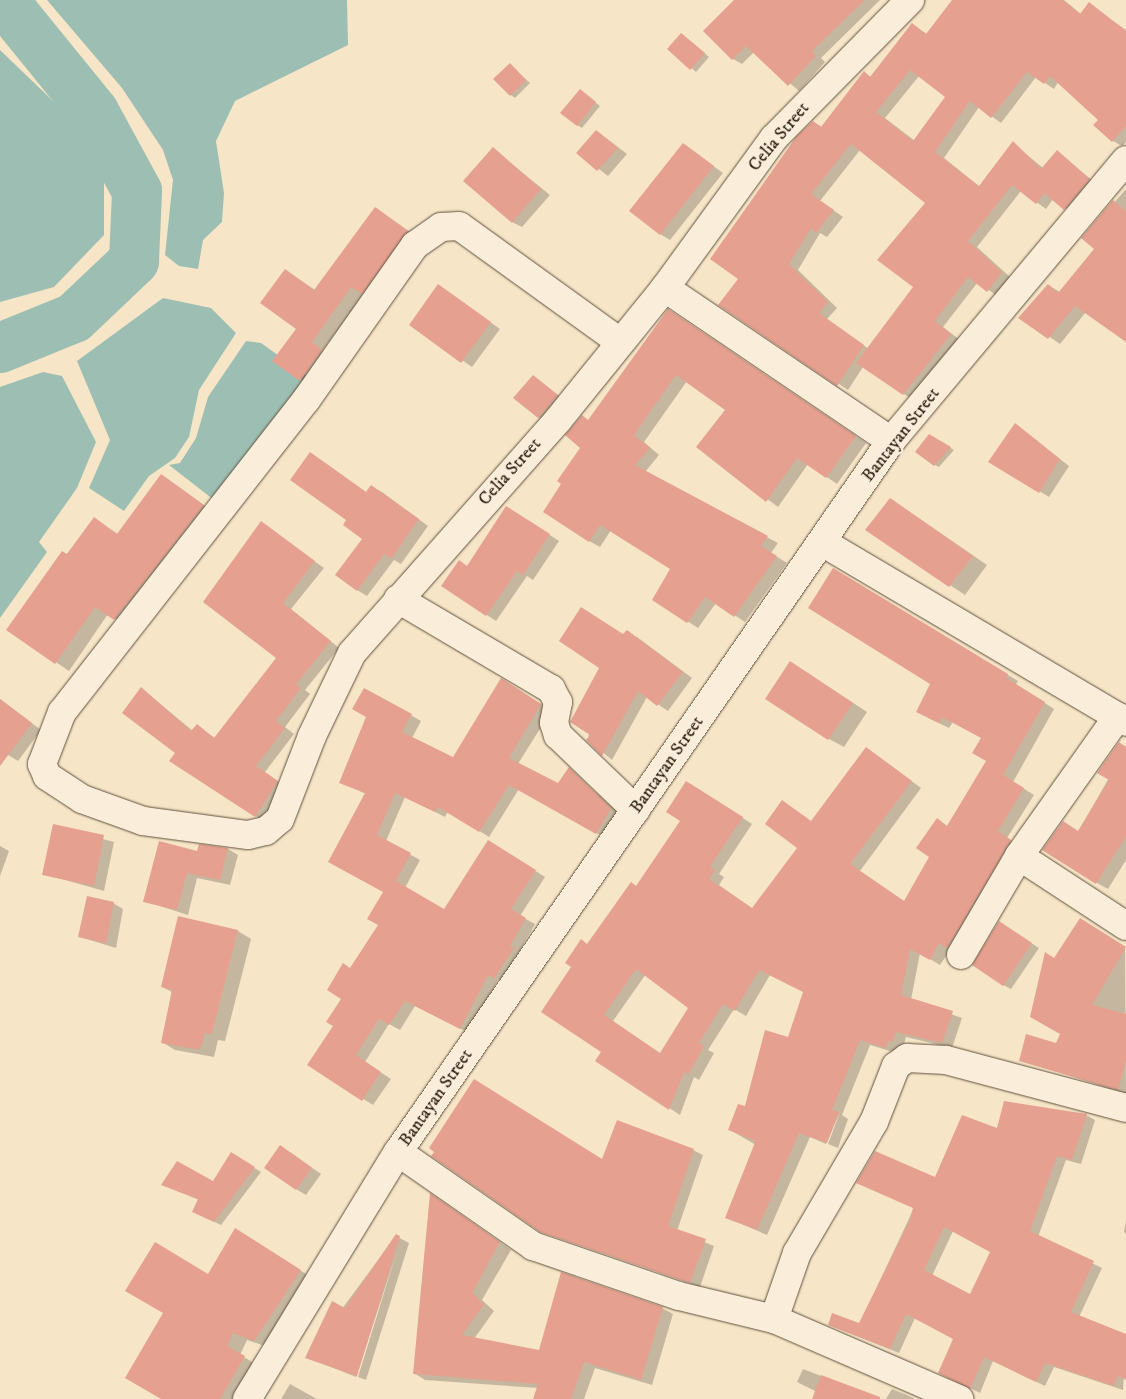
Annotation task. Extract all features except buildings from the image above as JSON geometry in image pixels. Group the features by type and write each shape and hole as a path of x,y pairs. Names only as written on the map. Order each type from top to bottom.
{"street":[{"name":"Celia Street","path":"620,342 459,226 441,227 415,245 306,400 62,712 42,764 56,785 143,821 248,835 266,831 280,819 312,736 352,653 620,342 665,288 774,138 892,5"},
{"name":"Bantayan Street","path":"247,1399 398,1152 892,441 1126,160"},
{"path":"665,288 892,441"},
{"path":"822,542 1122,719 1019,856 961,955"},
{"path":"398,599 552,689 558,702 554,722 558,734 636,810"},
{"path":"1019,856 1126,926"},
{"path":"774,1319 797,1253 874,1122 896,1066 907,1058 946,1060 1126,1108"},
{"path":"398,1152 533,1246 679,1296 774,1319 958,1399"}],"water":[{"path":"47,0 347,0 348,45 235,101 216,141 224,193 222,222 203,240 198,269 179,266 165,255 173,180 163,150 122,88"},
{"path":"0,50 77,124 104,178 104,235 54,287 0,302"},
{"path":"163,298 211,308 236,333 199,390 189,437 175,458 149,476 124,511 89,488 110,440 77,361"},
{"path":"246,341 261,343 307,376 214,500 169,465 180,463 196,438 208,397"},
{"path":"43,372 62,376 96,442 77,488 39,542 47,552 0,618 0,387"}],"waterway":[{"path":"0,348 74,318 134,261 137,191 94,112 3,0"}]}
